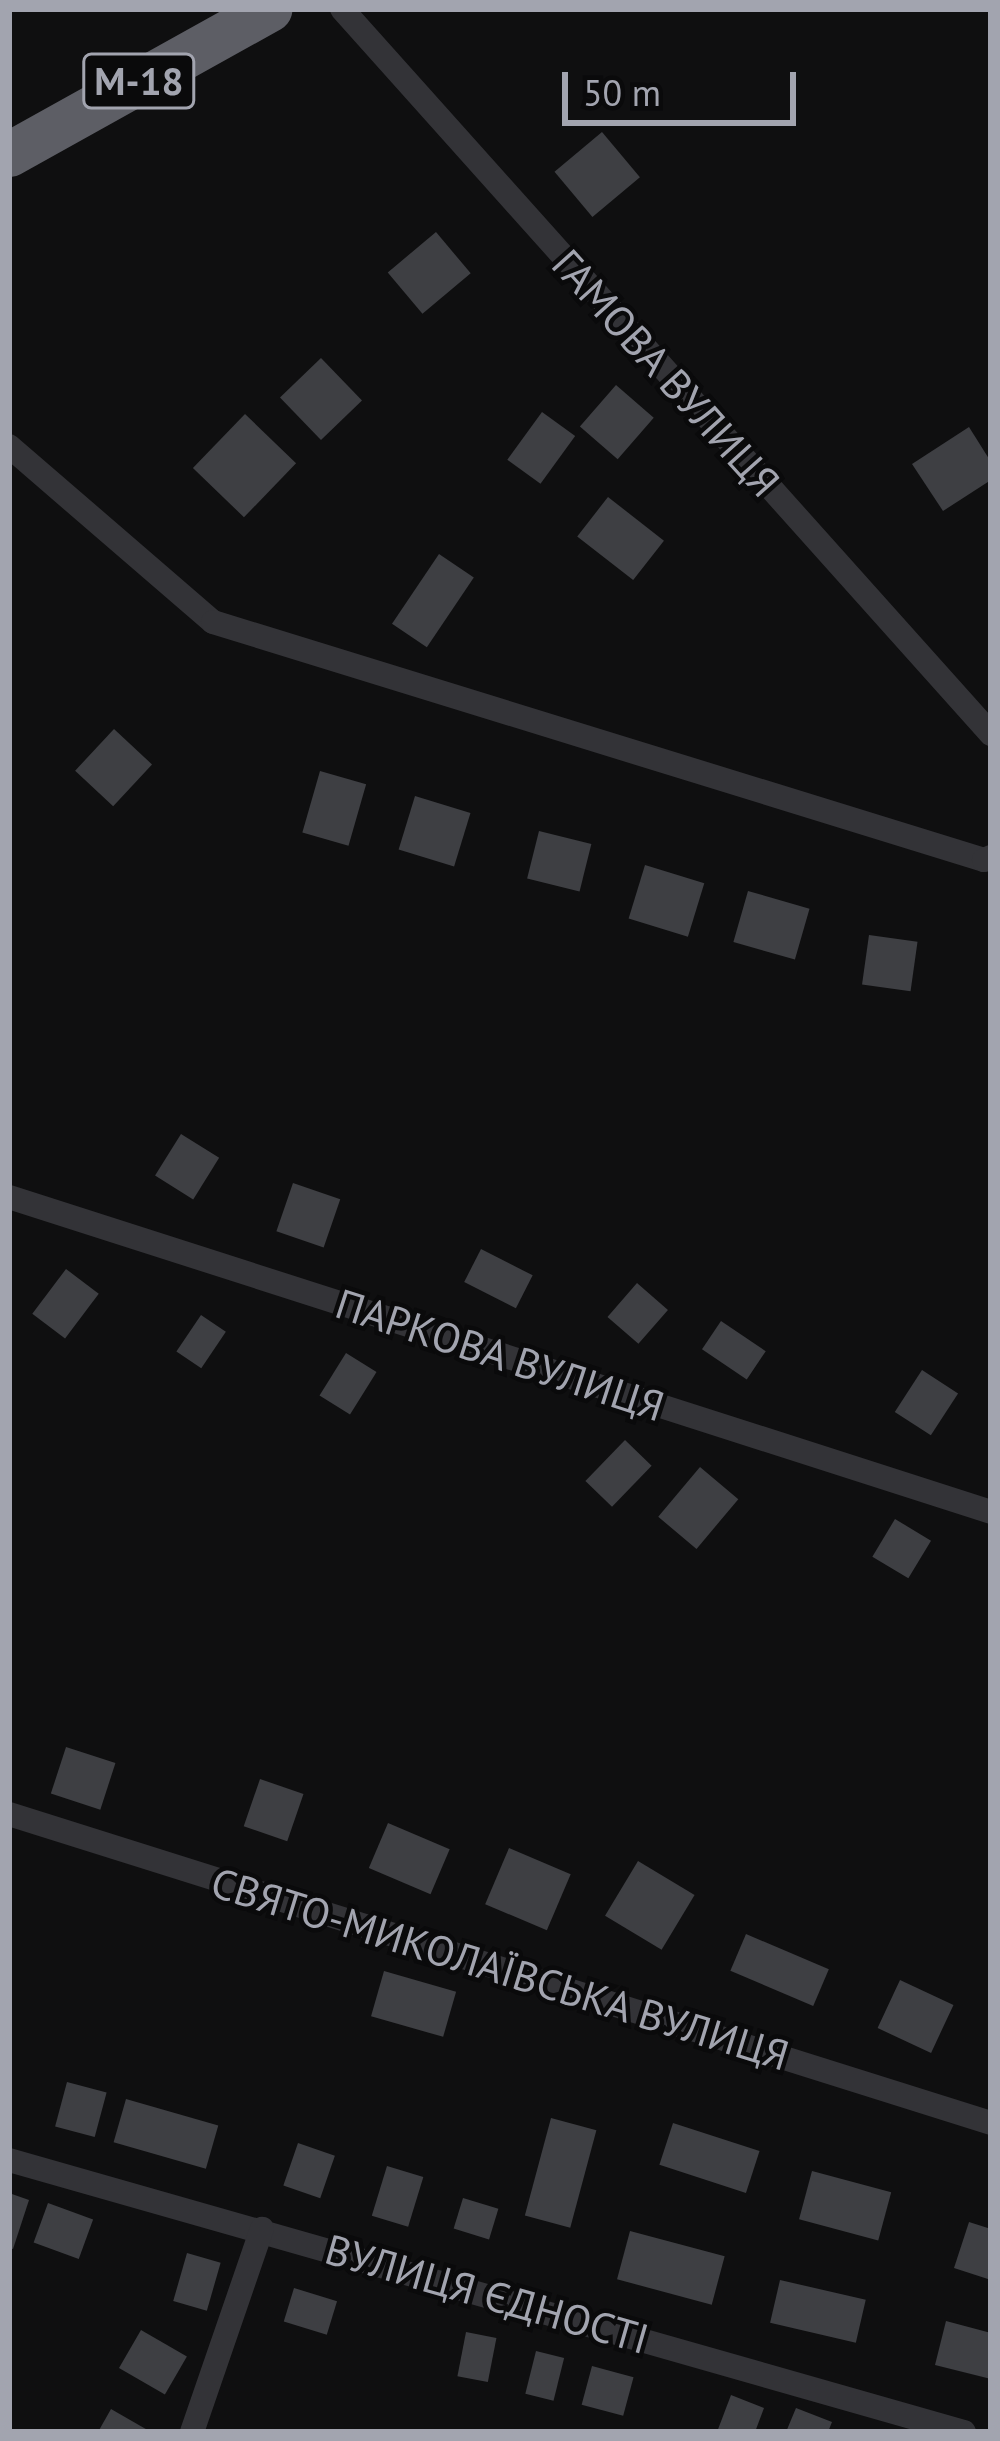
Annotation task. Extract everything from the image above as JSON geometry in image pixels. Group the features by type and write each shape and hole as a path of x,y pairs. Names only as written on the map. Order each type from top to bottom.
{"highway":[{"name":"М-18","path":"9,154 268,9"}],"street":[{"name":"ГАМОВА ВУЛИЦЯ","path":"342,9 991,734"},
{"path":"9,446 213,622 984,860 991,856"},
{"name":"ПАРКОВА ВУЛИЦЯ","path":"9,1197 991,1512"},
{"name":"СВЯТО-МИКОЛАЇВСЬКА ВУЛИЦЯ","path":"9,1814 991,2123"},
{"name":"ВУЛИЦЯ ЄДНОСТІ","path":"9,2160 964,2432"},
{"path":"192,2432 262,2229"}],"building":[{"path":"602,132 640,177 592,217 555,172"},
{"path":"436,232 471,273 422,314 388,272"},
{"path":"321,358 362,400 321,440 280,398"},
{"path":"616,385 654,418 618,459 580,427"},
{"path":"542,412 575,436 540,484 507,460"},
{"path":"245,414 296,463 244,517 193,468"},
{"path":"969,427 991,462 991,480 943,511 912,464"},
{"path":"608,497 664,541 633,580 577,536"},
{"path":"439,554 474,577 427,647 392,624"},
{"path":"114,729 152,764 113,806 75,771"},
{"path":"320,771 366,784 348,846 302,833"},
{"path":"415,796 470,813 454,867 399,850"},
{"path":"539,831 591,844 580,892 527,879"},
{"path":"645,865 704,883 688,937 629,919"},
{"path":"748,891 810,909 795,960 733,942"},
{"path":"869,935 918,942 911,991 862,985"},
{"path":"181,1134 219,1158 193,1199 155,1176"},
{"path":"293,1183 340,1199 324,1247 276,1231"},
{"path":"481,1249 533,1275 516,1308 464,1282"},
{"path":"66,1269 99,1294 65,1338 32,1314"},
{"path":"637,1283 668,1310 638,1344 607,1317"},
{"path":"201,1315 226,1332 201,1368 176,1351"},
{"path":"721,1321 766,1351 747,1379 702,1349"},
{"path":"346,1353 377,1372 350,1414 320,1395"},
{"path":"922,1370 958,1393 931,1435 895,1412"},
{"path":"625,1440 652,1466 612,1507 585,1481"},
{"path":"700,1467 738,1499 697,1549 658,1517"},
{"path":"895,1519 931,1541 908,1578 872,1557"},
{"path":"66,1747 115,1763 100,1810 51,1794"},
{"path":"260,1779 303,1794 287,1841 244,1826"},
{"path":"388,1823 450,1849 431,1894 369,1868"},
{"path":"509,1848 571,1874 547,1930 485,1904"},
{"path":"638,1861 695,1895 662,1950 605,1916"},
{"path":"746,1934 829,1969 813,2006 730,1971"},
{"path":"384,1971 456,1992 443,2037 371,2016"},
{"path":"900,1980 953,2005 931,2053 878,2028"},
{"path":"67,2082 107,2093 95,2137 55,2126"},
{"path":"126,2099 218,2125 206,2169 114,2142"},
{"path":"551,2118 596,2130 570,2228 525,2216"},
{"path":"673,2123 760,2151 746,2193 659,2165"},
{"path":"298,2143 335,2156 320,2198 283,2186"},
{"path":"387,2166 423,2177 408,2227 372,2216"},
{"path":"812,2171 891,2192 878,2241 799,2219"},
{"path":"9,2193 29,2200 13,2249 9,2248"},
{"path":"463,2198 498,2209 489,2239 454,2229"},
{"path":"48,2203 93,2219 79,2259 34,2242"},
{"path":"969,2222 991,2229 991,2280 954,2268"},
{"path":"630,2231 725,2256 712,2305 617,2279"},
{"path":"187,2253 221,2263 207,2311 173,2301"},
{"path":"780,2280 866,2300 856,2343 770,2323"},
{"path":"294,2288 337,2301 327,2335 284,2321"},
{"path":"946,2321 991,2333 991,2379 935,2365"},
{"path":"141,2330 187,2356 165,2395 119,2368"},
{"path":"466,2332 496,2338 488,2382 457,2376"},
{"path":"536,2351 564,2358 553,2401 525,2394"},
{"path":"592,2366 634,2377 623,2416 582,2405"},
{"path":"731,2395 764,2408 755,2432 717,2432"},
{"path":"796,2408 832,2422 828,2432 786,2432"},
{"path":"111,2409 151,2432 98,2432"}]}
